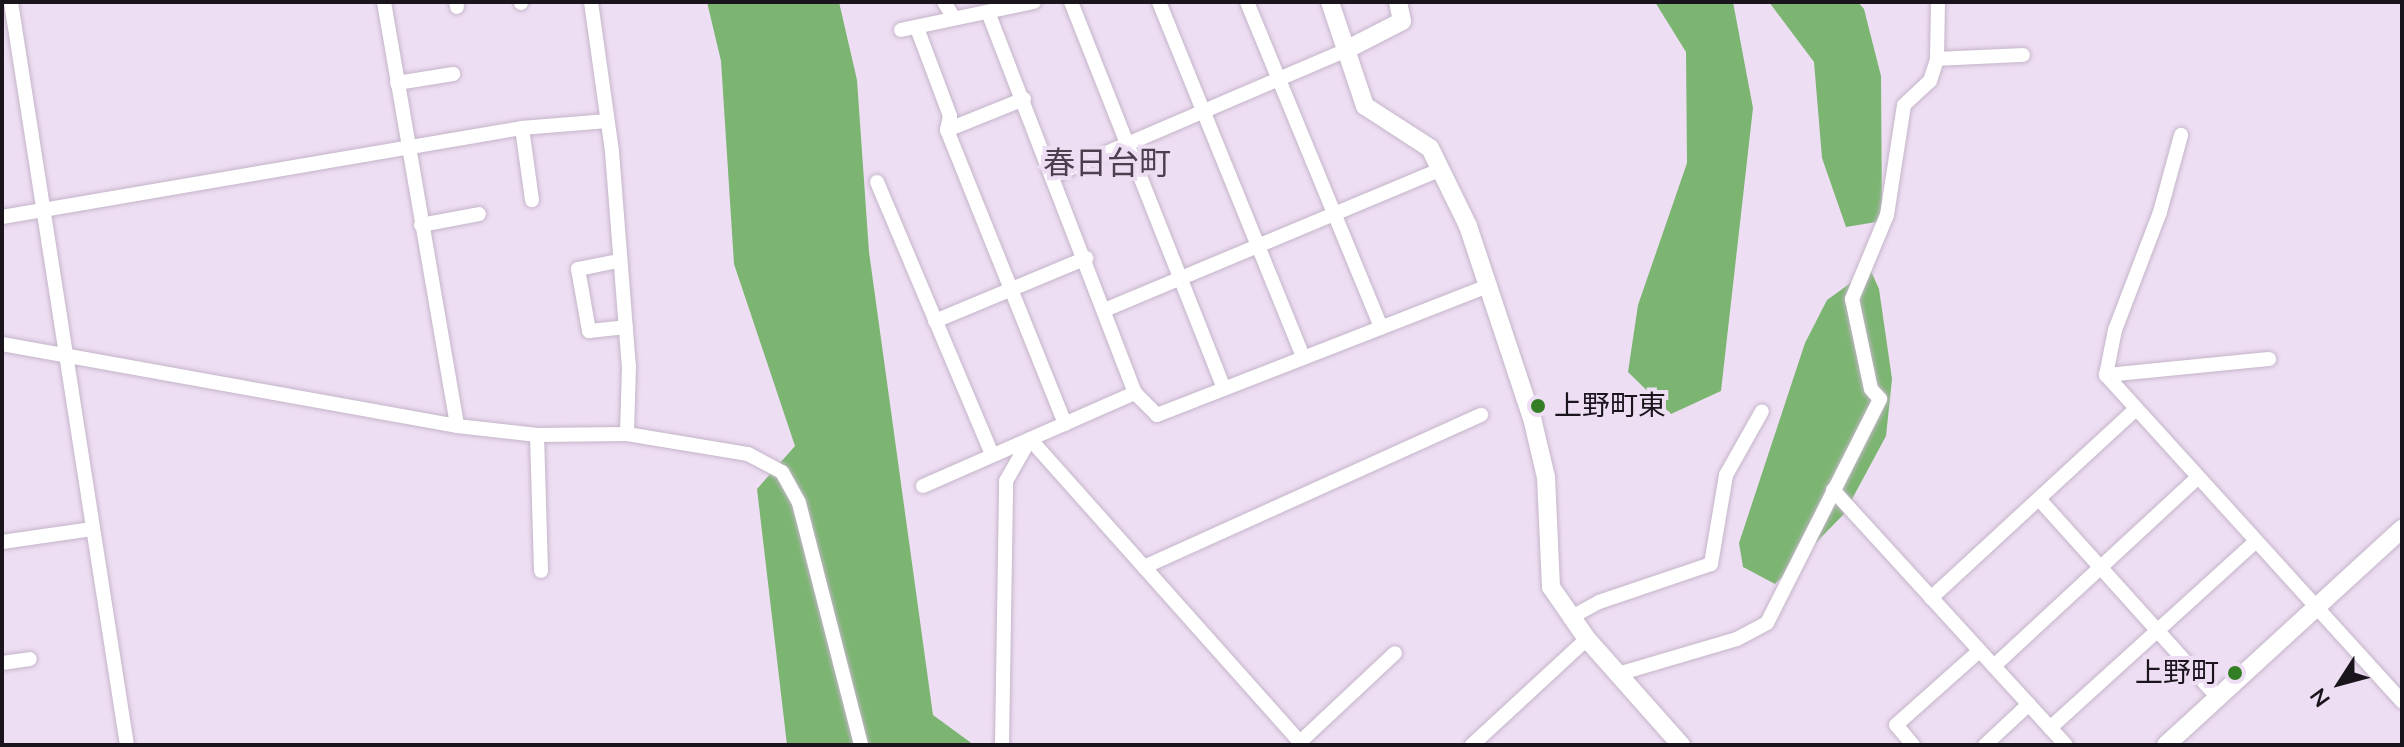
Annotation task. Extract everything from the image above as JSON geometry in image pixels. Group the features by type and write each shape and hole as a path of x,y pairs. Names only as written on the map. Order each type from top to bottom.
{"street":[{"path":"11,2 46,209 127,745"},
{"path":"384,2 457,426"},
{"path":"591,2 607,121 626,327 627,434"},
{"path":"944,2 954,18"},
{"path":"901,30 1034,2"},
{"path":"1071,2 1184,277 1224,388"},
{"path":"1159,2 1303,356"},
{"path":"1247,2 1381,327"},
{"path":"1330,2 1365,106 1430,148 1442,169 1490,285 1546,477 1551,587 1587,639 1681,745"},
{"path":"1055,175 1344,51 1402,21 1398,2"},
{"path":"1618,674 1737,639 1767,623 1880,399 1871,389 1852,299 1887,215 1904,105 1930,81 1937,59 1938,2"},
{"path":"988,12 1107,309 1107,324 1135,393 1157,415 1490,285"},
{"path":"917,28 950,116 947,130 1065,424"},
{"path":"1937,59 2023,55"},
{"path":"397,83 453,74"},
{"path":"947,130 1024,99"},
{"path":"2,217 522,128 607,121"},
{"path":"522,128 532,200"},
{"path":"2106,375 2115,330 2160,212 2181,135"},
{"path":"1107,309 1442,169"},
{"path":"877,182 992,454"},
{"path":"421,225 479,214"},
{"path":"935,321 1086,258"},
{"path":"618,261 578,269 589,331 626,327"},
{"path":"2,344 457,426 537,435 627,434 748,454 782,472 799,503 861,745"},
{"path":"2106,375 2269,359"},
{"path":"2106,375 2402,702"},
{"path":"923,486 1135,393"},
{"path":"1931,598 2136,409"},
{"path":"1570,618 1599,602 1711,564 1726,475 1762,411"},
{"path":"1144,567 1481,415"},
{"path":"537,435 541,571"},
{"path":"1030,439 1302,743 1395,653"},
{"path":"1002,745 1006,481 1030,439"},
{"path":"1994,666 2197,478"},
{"path":"1833,490 2066,745"},
{"path":"2039,499 2217,697"},
{"path":"2,542 92,529"},
{"path":"2166,745 2402,529"},
{"path":"2050,728 2255,542"},
{"path":"1472,745 1587,639"},
{"path":"1913,745 1896,725 1979,651"},
{"path":"2,663 30,659"},
{"path":"1985,745 2029,704"}],"green space":[{"path":"707,2 839,2 857,80 869,252 933,715 974,745 787,745 757,489 795,446 734,264 721,61"},
{"path":"1655,2 1733,2 1753,108 1721,391 1671,414 1628,372 1638,305 1687,163 1686,52"},
{"path":"1769,2 1858,2 1864,9 1881,76 1882,221 1846,227 1822,158 1814,62"},
{"path":"1870,269 1879,289 1892,379 1886,436 1844,514 1775,584 1743,567 1739,543 1805,343 1827,300"}],"place":[{"name":"上野町東","path":"1538,406"},
{"name":"上野町","path":"2235,673"}],"district":[{"name":"春日台町","path":"1107,164"}]}
